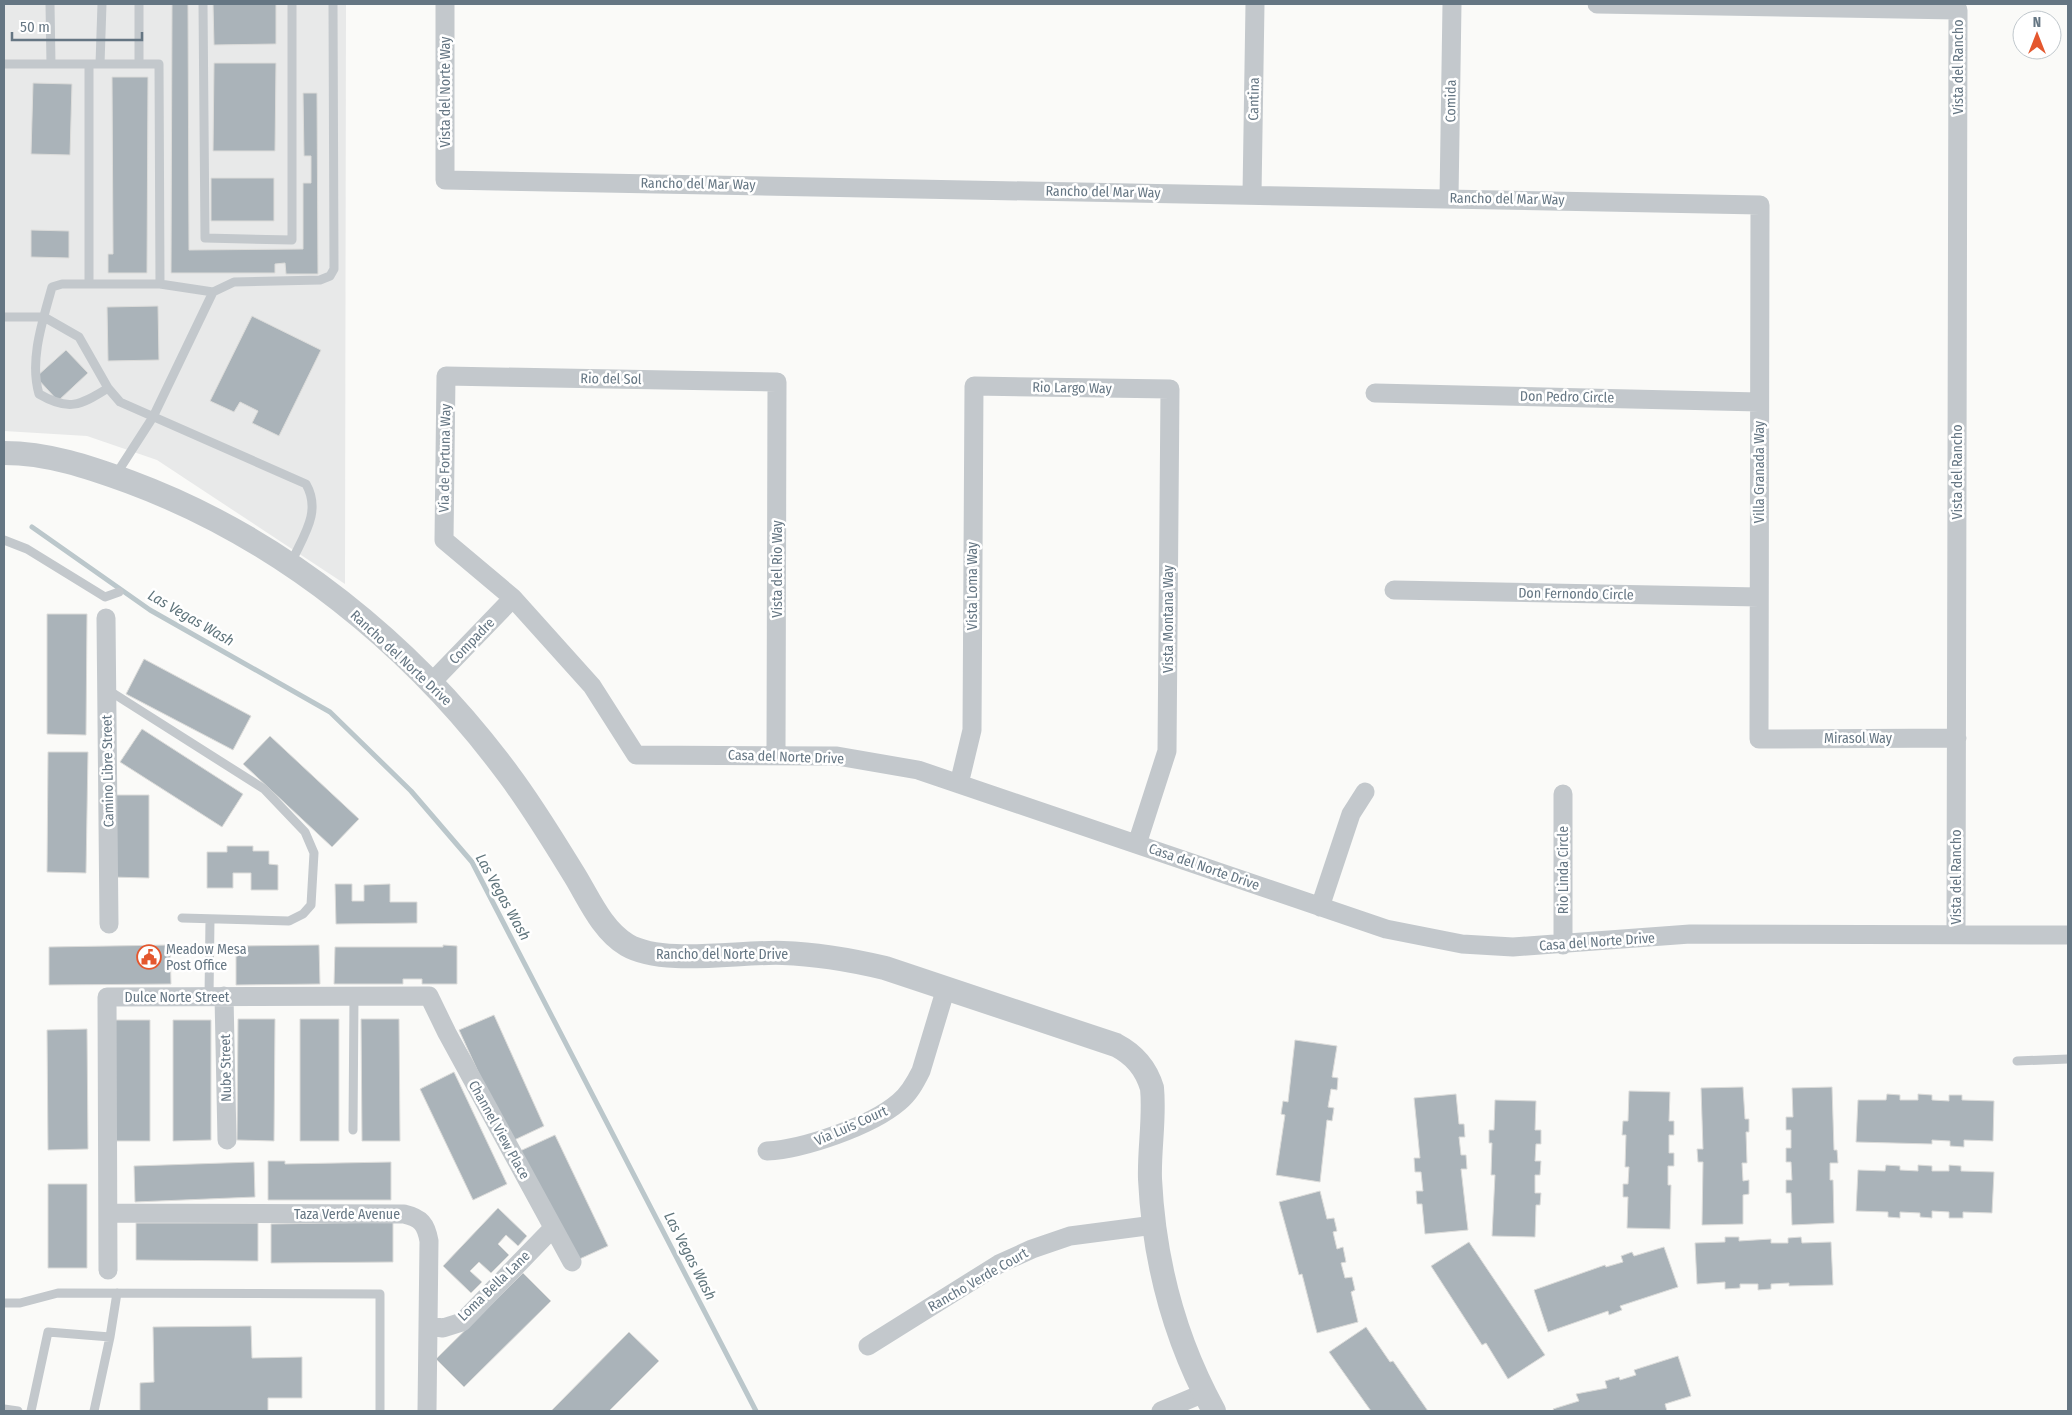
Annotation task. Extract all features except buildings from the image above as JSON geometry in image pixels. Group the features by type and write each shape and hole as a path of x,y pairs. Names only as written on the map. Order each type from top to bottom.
{"street":[{"name":"Vista del Norte Way","path":"445,4 445,180"},
{"name":"Cantina","path":"1252,194 1256,4"},
{"name":"Comida","path":"1449,198 1452,4"},
{"path":"1597,4 1704,5"},
{"name":"Vista del Rancho","path":"1704,5 1958,10 1956,934"},
{"name":"Rancho del Mar Way","path":"445,180 1760,205"},
{"name":"Villa Granada Way","path":"1759,739 1760,205"},
{"name":"Rio del Sol","path":"446,376 777,382"},
{"name":"Via de Fortuna Way","path":"444,540 446,376"},
{"name":"Vista del Rio Way","path":"776,755 777,382"},
{"name":"Rio Largo Way","path":"974,386 1170,390"},
{"name":"Vista Loma Way","path":"960,784 972,730 974,386"},
{"name":"Vista Montana Way","path":"1136,844 1167,751 1170,390"},
{"name":"Don Pedro Circle","path":"1375,393 1759,402"},
{"name":"Rancho del Norte Drive","path":"4,453 31,454 62,460 115,476 182,503 290,565 370,626 431,684 481,739 536,813 604,923 626,944 645,952 664,956 780,953 834,957 885,968 1116,1045 1135,1058 1148,1077 1153,1100 1150,1178 1154,1225 1163,1277 1171,1310 1194,1373 1209,1402"},
{"name":"Casa del Norte Drive","path":"444,540 513,598 592,686 636,755 837,756 918,770 1386,929 1462,944 1513,947 1563,945 1690,934 2068,935"},
{"name":"Don Fernondo Circle","path":"1394,590 1759,597"},
{"name":"Compadre","path":"431,684 513,598"},
{"name":"Camino Libre Street","path":"106,618 109,924"},
{"name":"Mirasol Way","path":"1759,739 1957,738"},
{"path":"1320,907 1352,814 1365,792"},
{"name":"Rio Linda Circle","path":"1563,794 1563,945"},
{"name":"Via Luis Court","path":"767,1151 792,1149 814,1143 880,1115 901,1101 921,1071 946,988"},
{"name":"Dulce Norte Street","path":"108,1270 107,997 429,996"},
{"name":"Channel View Place","path":"429,996 446,1034 572,1262"},
{"name":"Nube Street","path":"217,997 227,1140"},
{"name":"Taza Verde Avenue","path":"108,1213 404,1214 418,1217 426,1226 429,1240 427,1411"},
{"name":"Rancho Verde Court","path":"868,1346 999,1264 1032,1249 1070,1236 1154,1225"},
{"name":"Loma Bella Lane","path":"428,1326 443,1328 462,1322 553,1228"},
{"path":"1161,1411 1209,1402"}],"lane":[{"path":"50,4 50,64"},
{"path":"100,64 102,4"},
{"path":"139,4 139,64"},
{"path":"203,4 205,238 292,240 292,4"},
{"path":"108,388 87,401 64,405 39,394 34,376 44,317 52,287 62,284 160,284 213,292 234,282 320,280 330,276 334,269 333,4"},
{"path":"4,64 159,64 160,284"},
{"path":"89,64 89,284"},
{"path":"115,476 153,418 213,292"},
{"path":"4,317 44,317 79,337 108,388 120,402 306,484 314,496 313,515 290,565"},
{"path":"4,540 27,549 105,597 119,592"},
{"path":"107,689 264,789 306,832 314,853 311,905 303,914 289,921 182,918"},
{"path":"210,919 217,997"},
{"path":"352,1130 354,996"},
{"path":"2017,1061 2068,1060"},
{"path":"4,1304 20,1304 58,1293 380,1294 380,1411"},
{"path":"94,1411 110,1337 117,1293"},
{"path":"31,1411 48,1332 110,1337"},
{"path":"4,1409 18,1411"}],"shaded area":[{"path":"4,4 346,4 345,584 157,460 87,436 4,431"}],"waterway":[{"name":"Las Vegas Wash","path":"32,527 150,610 330,712 411,791 472,862 756,1411"}],"place":[{"name":"Meadow Mesa Post Office","path":"149,957"}]}
